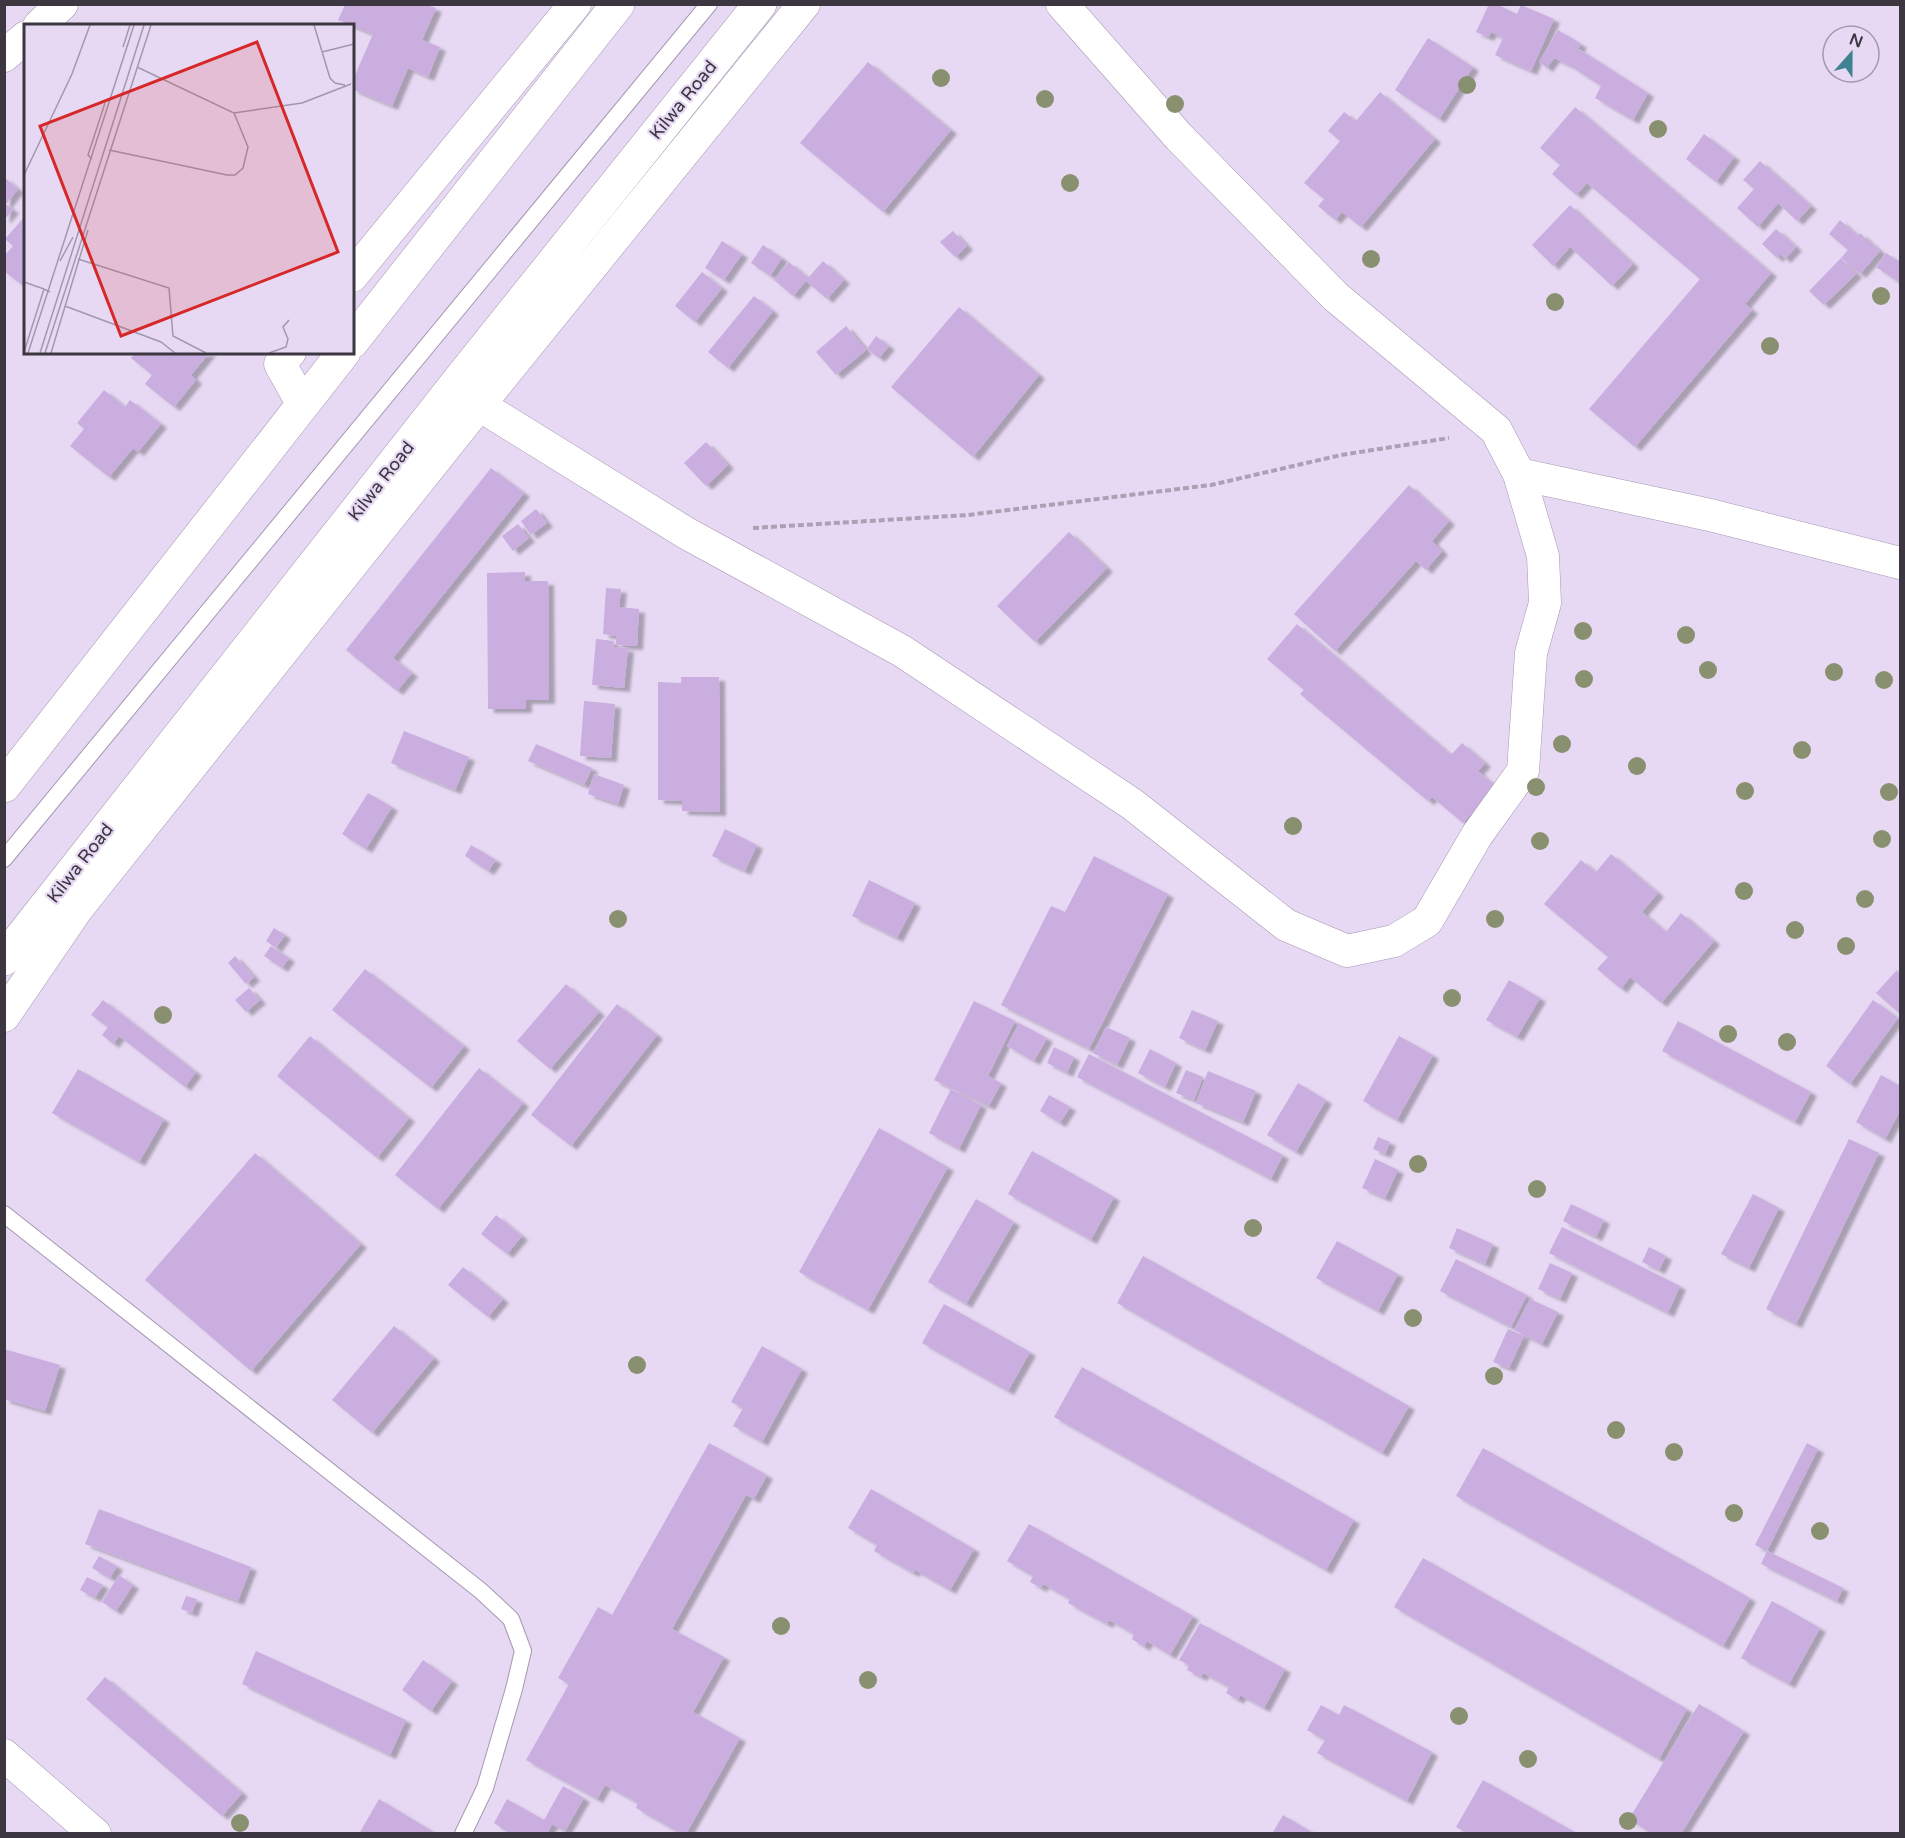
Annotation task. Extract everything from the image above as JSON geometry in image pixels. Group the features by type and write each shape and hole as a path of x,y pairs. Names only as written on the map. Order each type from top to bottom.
{"highway":[{"path":"354,339 618,4"},
{"name":"Kilwa Road","path":"4,959 468,395 760,4"},
{"path":"4,786 342,354"}],"street":[{"path":"41,24 62,4"},
{"path":"354,274 575,4"},
{"path":"4,1016 77,909 468,395 804,4"},
{"path":"468,395 686,533 902,651 1132,804 1286,925 1347,951 1394,941 1427,921 1477,835 1523,771 1531,653 1545,603 1543,556 1520,474 1496,430 1336,297 1179,137 1062,4"},
{"path":"4,56 24,39"},
{"path":"288,354 280,364 303,405"},
{"path":"1520,474 1710,516 1900,563"},
{"path":"4,1755 95,1833"}],"lane":[{"path":"4,860 709,4"},
{"path":"4,1214 481,1591 511,1619 523,1651 485,1788 463,1833"}],"path":[{"path":"745,529 968,515 1211,485 1341,455 1496,430"}],"building":[{"path":"1489,4 1496,4 1517,14 1521,5 1554,19 1531,71 1495,55 1503,38 1491,32 1488,37 1476,32"},
{"path":"345,5 426,5 436,8 422,40 440,47 428,77 408,68 392,106 354,90 354,77 373,34 354,26 354,24 338,20"},
{"path":"1558,30 1581,44 1570,63 1579,49 1648,93 1633,120 1595,98 1601,86 1569,65 1554,58 1547,68 1539,62"},
{"path":"1428,38 1473,67 1439,119 1395,90"},
{"path":"868,62 951,130 883,212 800,143"},
{"path":"1380,92 1435,139 1361,227 1342,212 1335,220 1318,206 1324,199 1304,183 1340,141 1328,131 1344,112 1356,121"},
{"path":"1575,107 1771,273 1745,304 1752,310 1635,447 1589,409 1700,279 1587,183 1576,195 1552,174 1560,165 1540,148"},
{"path":"1704,134 1734,157 1716,182 1686,159"},
{"path":"1760,161 1811,206 1797,221 1778,203 1758,227 1737,208 1754,189 1743,180"},
{"path":"4,177 18,189 6,204 13,210 4,220"},
{"path":"1570,205 1633,264 1612,286 1570,247 1553,266 1532,245"},
{"path":"24,217 24,286 4,271 4,256 13,246 5,239"},
{"path":"1840,220 1858,236 1860,233 1880,251 1860,274 1841,258 1848,250 1829,234"},
{"path":"1776,229 1796,247 1785,259 1780,254 1777,258 1762,244"},
{"path":"953,231 967,246 955,257 940,242"},
{"path":"722,241 742,254 724,280 705,268"},
{"path":"763,245 782,258 770,276 751,263"},
{"path":"1886,253 1900,262 1900,283 1876,267"},
{"path":"1841,258 1856,274 1824,305 1809,291"},
{"path":"823,261 844,280 827,299 806,281 793,296 774,280 789,262 808,278"},
{"path":"702,272 722,288 695,322 675,306"},
{"path":"754,296 773,311 728,368 708,352"},
{"path":"959,307 1039,375 973,457 891,387"},
{"path":"846,326 866,350 836,375 816,352"},
{"path":"876,336 889,346 879,358 867,349"},
{"path":"134,354 208,354 191,375 196,380 174,407 145,384 152,375 131,358"},
{"path":"104,390 125,407 130,400 161,424 138,452 133,448 109,477 70,446 84,429 77,423"},
{"path":"706,442 728,465 706,486 684,463"},
{"path":"491,468 524,493 393,658 412,673 397,691 346,650"},
{"path":"1409,485 1449,521 1432,541 1442,551 1426,570 1416,561 1335,651 1294,614"},
{"path":"536,509 547,523 531,535 521,521"},
{"path":"518,524 529,538 513,551 502,536"},
{"path":"1069,532 1107,568 1035,642 997,606"},
{"path":"525,572 525,581 548,581 549,700 526,700 526,709 488,709 487,573"},
{"path":"606,588 621,589 619,607 639,609 637,646 616,645 616,636 603,634"},
{"path":"1297,624 1451,755 1462,743 1485,763 1478,771 1495,786 1463,823 1432,797 1428,801 1300,694 1304,690 1267,659"},
{"path":"596,639 614,641 613,647 628,648 624,688 592,685"},
{"path":"681,677 719,677 720,812 682,811 682,801 658,800 658,682 681,683"},
{"path":"584,701 615,704 611,758 580,756"},
{"path":"404,731 469,757 455,790 391,763"},
{"path":"536,744 592,768 584,785 528,761"},
{"path":"594,774 624,785 618,804 588,794"},
{"path":"368,793 392,807 366,849 342,834"},
{"path":"725,829 757,845 745,871 712,856"},
{"path":"471,845 496,860 488,871 465,856"},
{"path":"1611,854 1658,893 1642,912 1666,932 1681,913 1714,941 1661,1003 1630,977 1621,989 1597,969 1608,957 1544,904 1581,860 1596,872"},
{"path":"1094,856 1168,894 1089,1049 1001,1005 1051,906 1065,912"},
{"path":"869,880 915,903 897,938 852,916"},
{"path":"274,928 285,935 276,948 266,941"},
{"path":"271,946 289,958 282,968 264,956"},
{"path":"235,956 254,977 246,984 228,963"},
{"path":"365,969 464,1046 431,1088 332,1010"},
{"path":"1897,970 1900,974 1900,1014 1876,993"},
{"path":"1509,980 1540,998 1517,1037 1486,1020"},
{"path":"566,984 599,1012 550,1069 517,1041"},
{"path":"249,988 260,1000 246,1012 235,1000"},
{"path":"103,1000 196,1072 185,1087 119,1036 113,1044 102,1035 108,1027 91,1015"},
{"path":"1873,1000 1898,1018 1850,1084 1826,1066"},
{"path":"974,1001 1015,1021 988,1076 1001,1083 989,1106 934,1080"},
{"path":"617,1004 657,1035 571,1146 531,1115"},
{"path":"1192,1010 1218,1021 1205,1050 1179,1038"},
{"path":"1678,1021 1811,1092 1795,1122 1662,1051"},
{"path":"1019,1023 1047,1038 1034,1061 1007,1046"},
{"path":"1106,1027 1130,1038 1117,1065 1093,1053"},
{"path":"310,1036 409,1118 377,1158 277,1076"},
{"path":"1399,1036 1433,1055 1397,1120 1363,1101"},
{"path":"1054,1047 1074,1057 1067,1073 1047,1063"},
{"path":"1150,1049 1176,1063 1165,1087 1138,1073"},
{"path":"1089,1054 1283,1155 1271,1179 1077,1077"},
{"path":"479,1068 523,1103 438,1209 395,1175"},
{"path":"78,1069 164,1119 139,1162 52,1113"},
{"path":"1186,1070 1203,1077 1194,1100 1176,1093"},
{"path":"1208,1071 1256,1091 1243,1122 1196,1103"},
{"path":"1881,1075 1900,1086 1900,1111 1885,1139 1856,1122"},
{"path":"1298,1083 1326,1100 1296,1152 1267,1135"},
{"path":"951,1089 981,1105 959,1149 929,1133"},
{"path":"1049,1095 1070,1107 1060,1123 1040,1111"},
{"path":"879,1128 948,1167 868,1310 799,1272"},
{"path":"1378,1137 1390,1142 1385,1154 1373,1149"},
{"path":"1849,1139 1879,1153 1796,1324 1766,1309"},
{"path":"1032,1151 1114,1197 1091,1240 1008,1194"},
{"path":"255,1153 361,1244 251,1371 145,1280"},
{"path":"1375,1159 1398,1170 1385,1198 1362,1188"},
{"path":"1753,1194 1779,1208 1749,1268 1721,1254"},
{"path":"976,1199 1014,1222 966,1304 928,1282"},
{"path":"1571,1204 1604,1220 1596,1237 1563,1221"},
{"path":"496,1215 522,1236 507,1254 481,1234"},
{"path":"1562,1227 1680,1286 1668,1313 1549,1253"},
{"path":"1457,1228 1493,1244 1485,1264 1449,1248"},
{"path":"1337,1241 1398,1274 1378,1311 1316,1278"},
{"path":"1649,1247 1666,1256 1659,1270 1642,1262"},
{"path":"1143,1256 1409,1406 1382,1453 1117,1303"},
{"path":"1456,1259 1527,1295 1511,1327 1440,1291"},
{"path":"1550,1263 1572,1273 1560,1299 1538,1289"},
{"path":"463,1267 503,1299 488,1317 448,1285"},
{"path":"1530,1299 1558,1312 1542,1344 1514,1330"},
{"path":"944,1304 1030,1352 1008,1391 922,1343"},
{"path":"394,1326 434,1358 372,1433 332,1400"},
{"path":"1508,1329 1524,1336 1509,1368 1493,1362"},
{"path":"762,1346 802,1369 762,1442 733,1426 743,1408 731,1402"},
{"path":"4,1349 60,1365 45,1411 4,1399"},
{"path":"1082,1367 1354,1520 1326,1570 1054,1417"},
{"path":"709,1443 767,1475 754,1499 746,1495 672,1629 724,1657 693,1712 740,1738 686,1834 682,1834 636,1808 638,1803 605,1785 597,1799 526,1760 569,1684 558,1678 598,1607 612,1615"},
{"path":"1807,1443 1818,1449 1767,1551 1755,1545"},
{"path":"1483,1448 1750,1598 1723,1646 1456,1496"},
{"path":"871,1489 974,1549 950,1590 915,1570 913,1573 874,1551 877,1545 848,1528"},
{"path":"99,1509 251,1567 238,1601 85,1544"},
{"path":"1029,1524 1193,1616 1170,1655 1147,1641 1144,1647 1132,1639 1134,1634 1109,1620 1107,1624 1068,1603 1070,1599 1043,1584 1041,1588 1030,1582 1033,1576 1007,1561"},
{"path":"1767,1551 1843,1588 1837,1601 1761,1564"},
{"path":"99,1556 117,1566 110,1578 92,1568"},
{"path":"1423,1558 1687,1709 1659,1759 1394,1607"},
{"path":"119,1575 133,1585 116,1611 102,1602"},
{"path":"87,1577 103,1585 95,1598 80,1590"},
{"path":"186,1596 197,1599 192,1613 181,1609"},
{"path":"1772,1601 1820,1628 1789,1684 1741,1658"},
{"path":"1200,1623 1285,1669 1264,1708 1240,1695 1238,1700 1226,1693 1229,1687 1203,1673 1201,1677 1187,1670 1189,1665 1179,1660"},
{"path":"256,1651 406,1720 390,1755 242,1684"},
{"path":"423,1660 452,1681 431,1711 402,1690"},
{"path":"105,1677 242,1793 222,1816 86,1699"},
{"path":"1699,1704 1744,1731 1681,1834 1652,1834 1629,1819"},
{"path":"1321,1705 1339,1715 1344,1705 1432,1752 1407,1801 1317,1753 1325,1740 1307,1730"},
{"path":"1483,1780 1578,1834 1468,1834 1456,1827"},
{"path":"563,1786 584,1798 565,1831 552,1824 547,1834 511,1834 494,1823 507,1799 544,1820"},
{"path":"379,1799 437,1834 359,1834"},
{"path":"1283,1815 1315,1834 1272,1834"}]}
